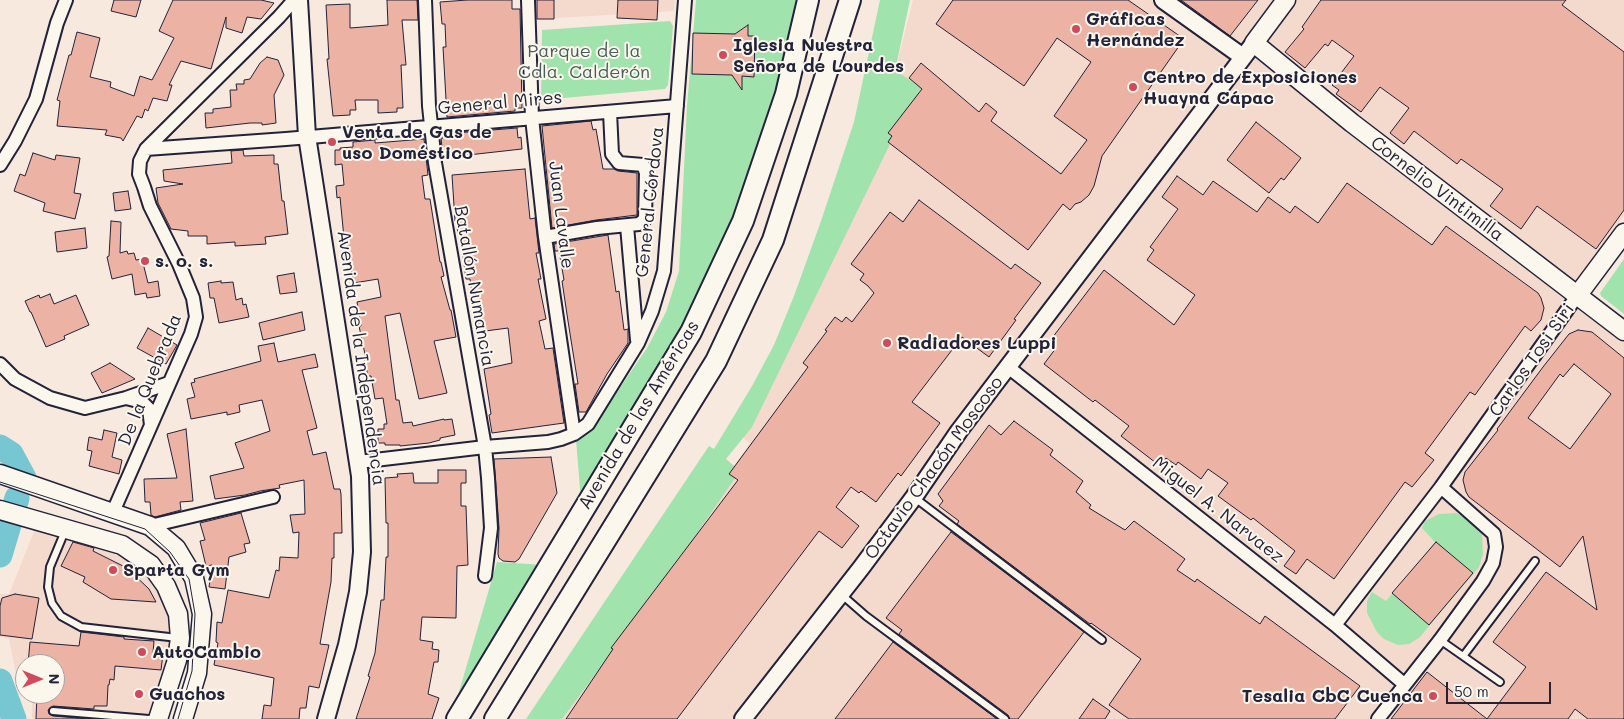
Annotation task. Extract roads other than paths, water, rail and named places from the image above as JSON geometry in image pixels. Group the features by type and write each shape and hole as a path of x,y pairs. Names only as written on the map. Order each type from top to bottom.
{"main road":[{"name":"Avenida de las Américas","path":"786,94 808,0"},
{"name":"Avenida de las Américas","path":"457,719 691,332 743,221 820,0"},
{"name":"Avenida de las Américas","path":"814,112 840,0"},
{"name":"Avenida de las Américas","path":"496,719 716,362 773,240 850,0"},
{"name":"Octavio Chacón Moscoso","path":"1254,43 1286,0"},
{"name":"Cornelio Vintimilla","path":"1254,43 1352,123 1624,331"},
{"name":"Carlos Tosi Siri","path":"1577,296 1624,233"},
{"path":"0,474 150,526 176,548 194,578 202,614 197,673 183,719"},
{"path":"0,510 122,545 151,565 166,586 178,614 180,638 177,660 158,718"}],"street":[{"path":"0,165 15,142 36,99 57,23 66,0"},
{"name":"De la Quebrada","path":"113,512 191,334 196,317 193,298 179,264 150,206 139,174 140,161 146,148 294,0"},
{"name":"Avenida de la Independencia","path":"299,0 307,136 360,476 362,552 358,592 347,645 326,719"},
{"name":"Batallón Numancia","path":"425,0 429,106 437,172 485,447 490,528 485,576"},
{"name":"Juan Lavalle","path":"528,0 532,118 545,237 574,434"},
{"name":"General Córdova","path":"358,462 485,447 548,442 574,434 588,424 638,343 652,311 664,271 685,0"},
{"path":"1164,0 1244,57"},
{"name":"Octavio Chacón Moscoso","path":"744,719 841,594 914,497 959,432 1254,43"},
{"name":"General Mires","path":"146,148 677,106"},
{"path":"545,237 598,228 628,226 639,224 645,219 646,173 643,165 619,163 612,154 610,112"},
{"path":"628,226 638,343"},
{"name":"Carlos Tosi Siri","path":"1335,625 1441,487 1577,296"},
{"path":"0,364 14,380 50,398 85,408 126,398 169,382"},
{"name":"Miguel A. Narvaez","path":"1008,367 1335,625 1404,684"},
{"path":"126,398 142,402 149,409 151,426"},
{"path":"1378,719 1440,640 1483,581 1493,563 1496,547 1494,534 1441,487"},
{"path":"150,526 273,497"}],"lane":[{"path":"914,497 1102,640"},
{"path":"62,529 50,567 48,588 52,603 61,616 81,627 180,638"},
{"path":"1464,655 1535,560"},
{"path":"841,594 866,616 1005,719"},
{"path":"1440,640 1500,682"},
{"path":"53,711 107,717 158,718"}],"waterway":[{"path":"0,447 11,454 24,478 23,480"},
{"path":"0,555 17,498"},
{"path":"0,681 14,719"}],"tram line":[{"path":"0,482 145,529 170,552 189,579 195,614 192,671 178,719"}],"place":[{"name":"Gráficas Hernández","path":"1076,29"},
{"name":"Iglesia Nuestra Señora de Lourdes","path":"723,55"},
{"name":"Centro de Exposiciones Huayna Cápac","path":"1133,87"},
{"name":"Venta de Gas de uso Doméstico","path":"332,142"},
{"name":"s. o. s.","path":"145,261"},
{"name":"Radiadores Luppi","path":"887,343"},
{"name":"Sparta Gym","path":"113,570"},
{"name":"AutoCambio","path":"142,652"},
{"name":"Guachos","path":"139,694"},
{"name":"Tesalia CbC Cuenca","path":"1433,696"}],"park label":[{"name":"Parque de la Cdla. Calderón","path":"584,61"}]}
